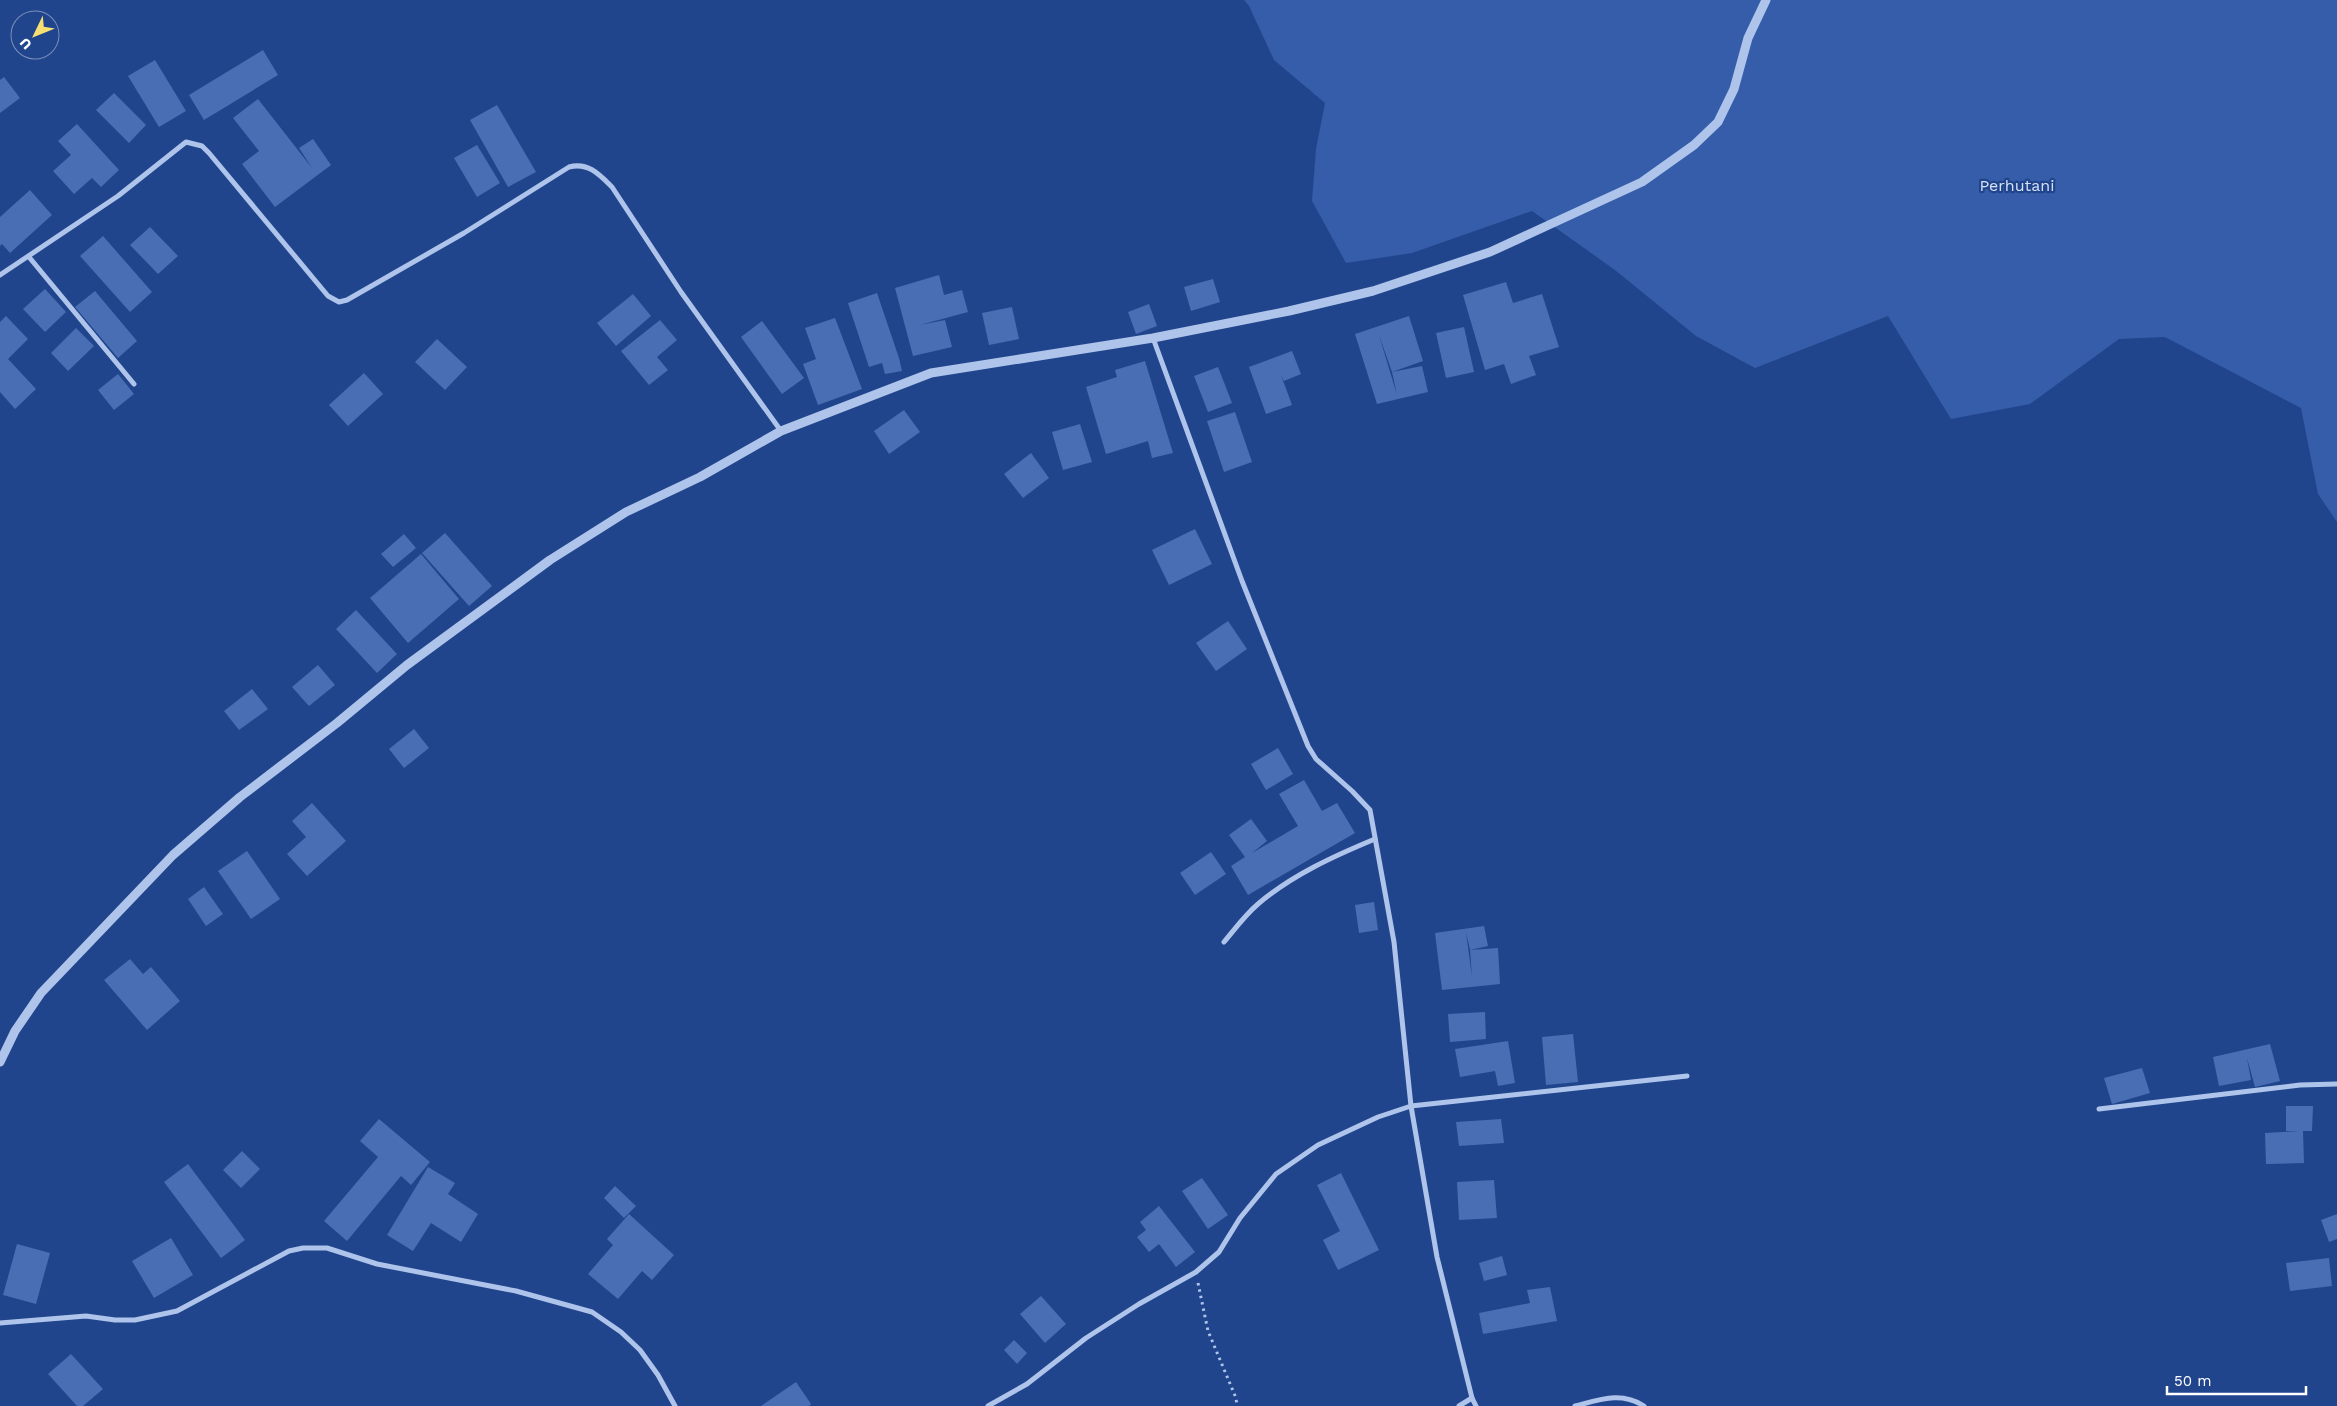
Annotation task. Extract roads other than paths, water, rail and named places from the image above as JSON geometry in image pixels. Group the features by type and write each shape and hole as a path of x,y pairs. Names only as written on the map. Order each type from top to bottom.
{"street":[{"path":"0,1062 15,1031 42,993 70,960 173,855 240,797 337,723 407,665 550,560 626,512 700,477 781,431 931,373 1154,338 1289,311 1373,291 1490,252 1642,182 1694,145 1718,122 1734,90 1748,38 1766,0"},
{"path":"0,275 118,196 186,142 202,146 209,153 328,296 339,302 347,300 464,233 569,167 579,165 598,173 612,187 681,292 781,431"},
{"path":"29,257 134,384"},
{"path":"1154,338 1242,581 1308,746 1316,759 1370,810 1394,942 1411,1106 1437,1257 1472,1398 1476,1406"},
{"path":"1224,942 1257,905 1297,877 1330,858 1375,839"},
{"path":"988,1406 1027,1384 1086,1338 1131,1309 1196,1272 1219,1252 1240,1218 1276,1174 1318,1145 1378,1117 1411,1106 1686,1076"},
{"path":"2099,1109 2300,1085 2337,1084"},
{"path":"0,1323 86,1316 115,1320 135,1320 177,1310 289,1251 303,1248 327,1248 377,1264 516,1292 592,1312 621,1332 640,1350 658,1375 675,1406"},
{"path":"1575,1406 1614,1396 1633,1399 1644,1406"},
{"path":"1459,1406 1472,1398"}],"park label":[{"name":"Perhutani","path":"2017,185"}]}
